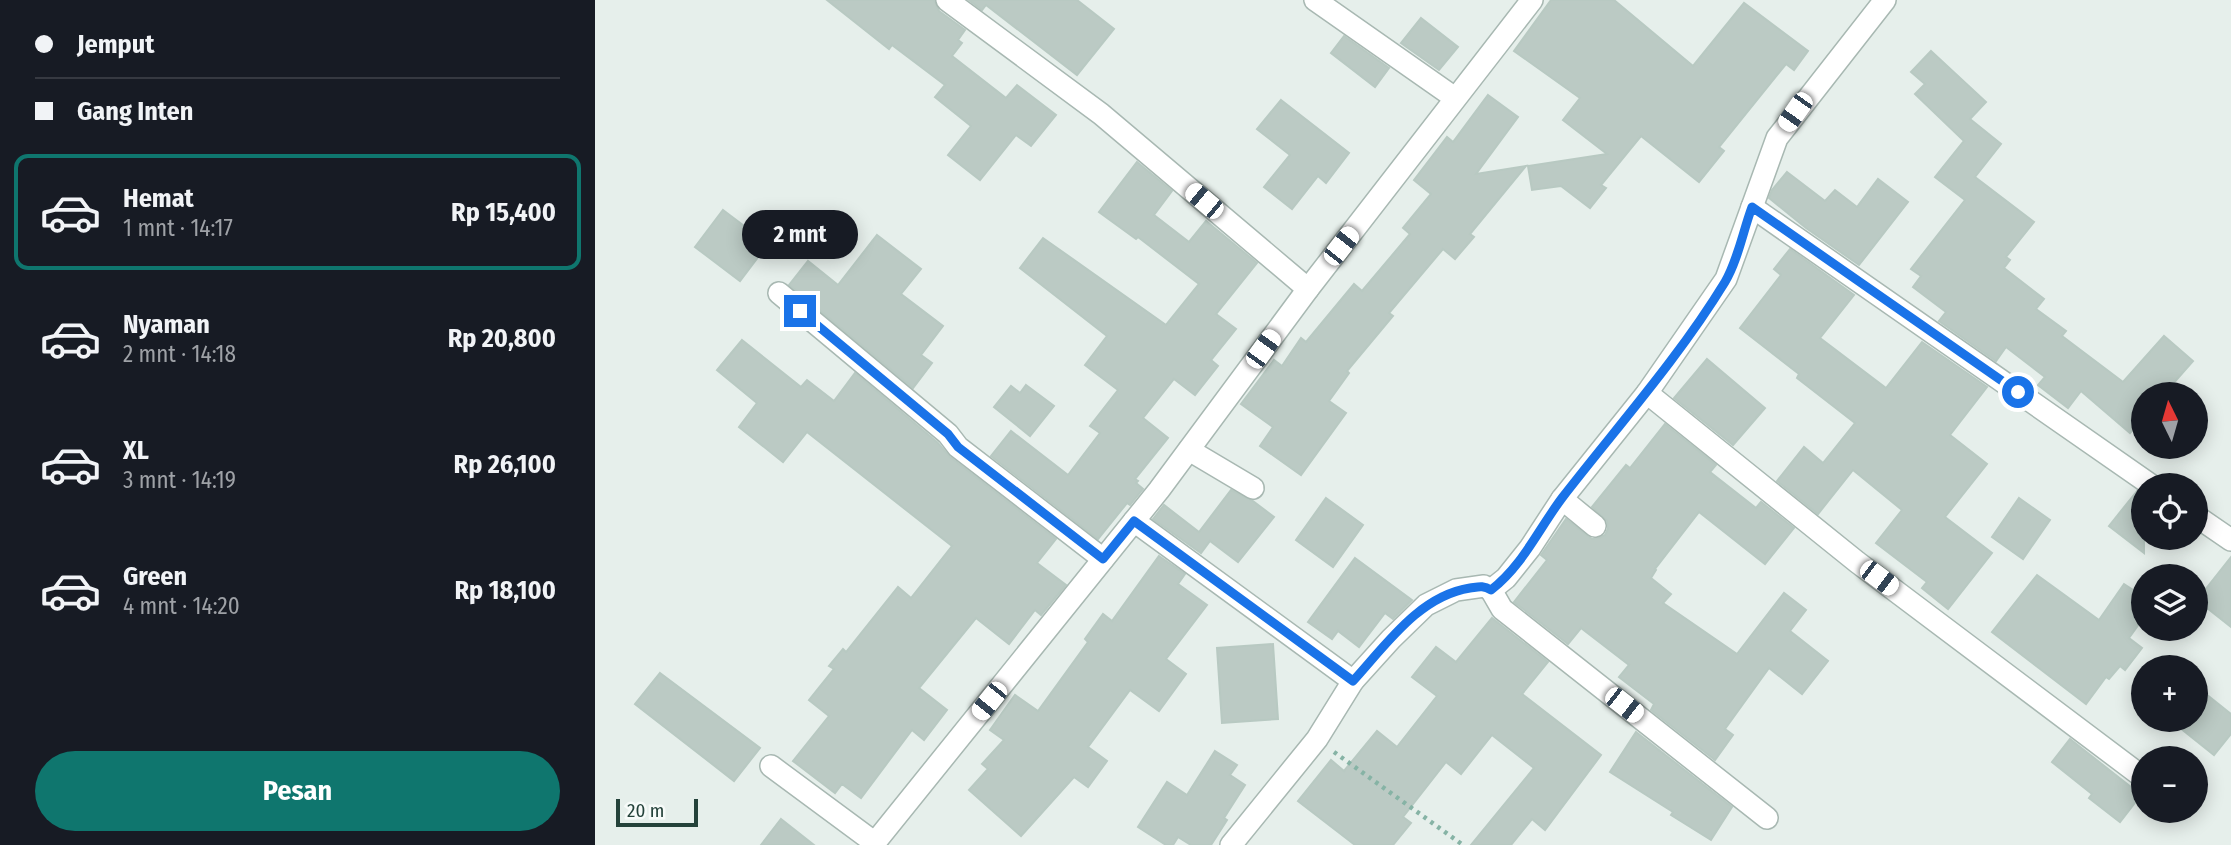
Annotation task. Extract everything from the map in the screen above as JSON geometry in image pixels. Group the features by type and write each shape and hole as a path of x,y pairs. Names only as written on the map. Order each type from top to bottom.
{"street":[{"path":"947,0 1101,114 1308,289"},
{"path":"1315,0 1455,98"},
{"path":"771,766 874,844 1134,521 1308,289 1532,0"},
{"path":"1491,590 1506,578 1530,548 1562,499 1647,393 1726,279 1777,138 1885,0"},
{"path":"1752,207 2134,473"},
{"path":"779,293 948,434 958,447 1103,559"},
{"path":"1647,393 1857,562 2131,768"},
{"path":"1189,450 1253,488"},
{"path":"1562,499 1595,526"},
{"path":"1134,521 1353,681"},
{"path":"2208,524 2231,540"},
{"path":"1231,845 1317,739 1353,681 1391,639 1426,605 1456,590 1484,586 1491,590 1501,609 1767,818"}],"path":[{"path":"1317,739 1462,845"}],"building":[{"path":"827,0 934,0 939,11 965,30 958,40 962,43 952,56 1006,98 1017,85 1056,115 1031,146 1016,135 980,180 948,155 971,126 935,97 945,85 892,45 889,49"},
{"path":"969,0 1077,0 1114,29 1077,75 986,5 982,10"},
{"path":"1551,0 1614,0 1693,66 1744,3 1808,51 1794,70 1786,64 1719,147 1724,151 1699,182 1641,136 1601,185 1606,188 1590,208 1561,186 1532,190 1528,166 1607,154 1563,120 1580,98 1514,51"},
{"path":"1421,18 1458,47 1439,70 1401,43"},
{"path":"1344,36 1389,68 1375,87 1331,53"},
{"path":"1931,51 1986,102 1970,119 2001,144 1975,177 2034,222 2006,257 2010,260 2004,268 2044,299 2036,309 2066,331 2062,336 2123,382 2164,336 2193,361 2175,382 2131,382 2130,433 2081,391 2068,408 2038,385 2045,377 2006,347 1996,361 1939,321 1946,312 1913,287 1921,276 1911,269 1965,200 1935,177 1964,141 1915,94 1925,84 1911,72"},
{"path":"1488,95 1518,117 1476,174 1526,166 1470,234 1474,237 1455,259 1443,249 1389,313 1393,316 1347,371 1349,373 1329,401 1346,413 1301,475 1260,446 1273,427 1241,404 1274,360 1282,366 1301,338 1306,342 1354,284 1362,291 1410,234 1403,228 1431,194 1414,180 1447,137 1453,142"},
{"path":"1281,100 1349,153 1326,183 1318,176 1292,209 1264,187 1290,155 1257,129"},
{"path":"1137,162 1172,191 1154,215 1189,242 1206,221 1257,263 1216,314 1236,329 1211,360 1218,366 1195,395 1174,379 1143,418 1168,438 1135,479 1143,489 1130,505 1127,503 1098,539 991,456 1011,431 1068,475 1100,433 1090,426 1118,390 1085,365 1107,336 1020,268 1043,238 1166,325 1199,284 1138,237 1136,239 1099,212"},
{"path":"1787,172 1825,201 1835,190 1857,207 1878,179 1908,202 1859,265 1769,198"},
{"path":"723,210 768,244 740,281 695,247"},
{"path":"877,235 921,269 901,294 943,326 921,355 932,363 913,388 789,285 808,261 838,285"},
{"path":"1790,249 1854,295 1820,338 1886,388 1922,342 1987,387 1950,435 1987,464 1945,517 1992,553 1948,609 1922,588 1927,582 1876,543 1902,510 1853,470 1818,514 1777,481 1804,447 1823,463 1855,423 1797,378 1799,374 1740,328 1781,275 1774,269"},
{"path":"742,340 801,387 807,380 834,401 855,373 938,443 950,457 1056,539 1037,563 1066,585 1041,615 1035,610 1009,644 976,618 919,688 947,710 924,740 912,730 861,798 842,784 835,793 793,761 829,716 809,700 834,669 829,666 843,649 846,652 898,587 911,598 952,546 807,432 783,462 739,427 757,403 717,370"},
{"path":"1707,359 1765,408 1733,445 1674,398"},
{"path":"1026,385 1054,406 1030,436 994,407 1011,386 1020,393"},
{"path":"1665,424 1716,465 1710,472 1756,508 1761,502 1794,528 1765,564 1699,512 1651,578 1671,594 1663,603 1737,654 1784,593 1806,610 1790,631 1828,661 1802,694 1769,668 1725,729 1733,735 1715,760 1651,710 1654,704 1619,677 1629,665 1581,628 1568,644 1514,602 1547,560 1541,555 1566,519 1592,539 1605,535 1608,529 1607,521 1592,507 1626,465 1630,468"},
{"path":"1231,490 1253,501 1274,517 1238,562 1210,541 1201,553 1153,519 1164,505 1199,532"},
{"path":"1326,498 1363,525 1333,567 1296,540"},
{"path":"2019,498 2050,520 2023,559 1992,537"},
{"path":"2131,498 2131,543 2109,526"},
{"path":"1159,556 1185,574 1178,584 1207,605 1166,659 1186,674 1159,711 1130,690 1088,747 1107,761 1088,787 1074,777 1021,836 969,790 988,769 982,764 1004,740 990,730 1015,695 1038,711 1088,642 1085,639 1103,614 1112,621"},
{"path":"2231,557 2231,627 2208,609 2208,586"},
{"path":"1355,558 1412,600 1393,619 1385,613 1359,647 1338,631 1332,639 1308,622"},
{"path":"2037,575 2099,620 2124,584 2131,589 2129,638 2142,648 2137,655 2131,655 2131,662 2125,670 2120,666 2109,679 2106,677 2086,704 1992,632"},
{"path":"1492,618 1548,662 1522,694 1601,755 1545,830 1532,819 1511,845 1471,845 1534,768 1492,735 1461,774 1446,762 1403,817 1411,823 1393,845 1355,845 1298,801 1331,760 1344,771 1377,731 1397,747 1437,696 1412,677 1436,647 1456,662"},
{"path":"1273,644 1278,719 1222,723 1217,648"},
{"path":"660,673 760,748 734,781 635,704"},
{"path":"2208,696 2231,714 2231,734 2214,755 2208,750 2208,746 2203,746 2185,732 2208,732"},
{"path":"1636,732 1732,807 1711,840 1610,772"},
{"path":"2070,739 2131,787 2131,808 2120,822 2089,798 2092,794 2052,762"},
{"path":"1215,751 1237,765 1230,775 1245,785 1211,845 1191,845 1178,837 1173,845 1166,845 1138,827 1167,782 1187,795"},
{"path":"781,819 814,845 761,845"}],"route":[{"path":"800,311 948,434 958,447 1103,559 1134,521 1353,681 1426,605 1456,590 1484,586 1491,590 1506,578 1530,548 1562,499 1647,393 1726,279 1752,207 2018,392"}]}
